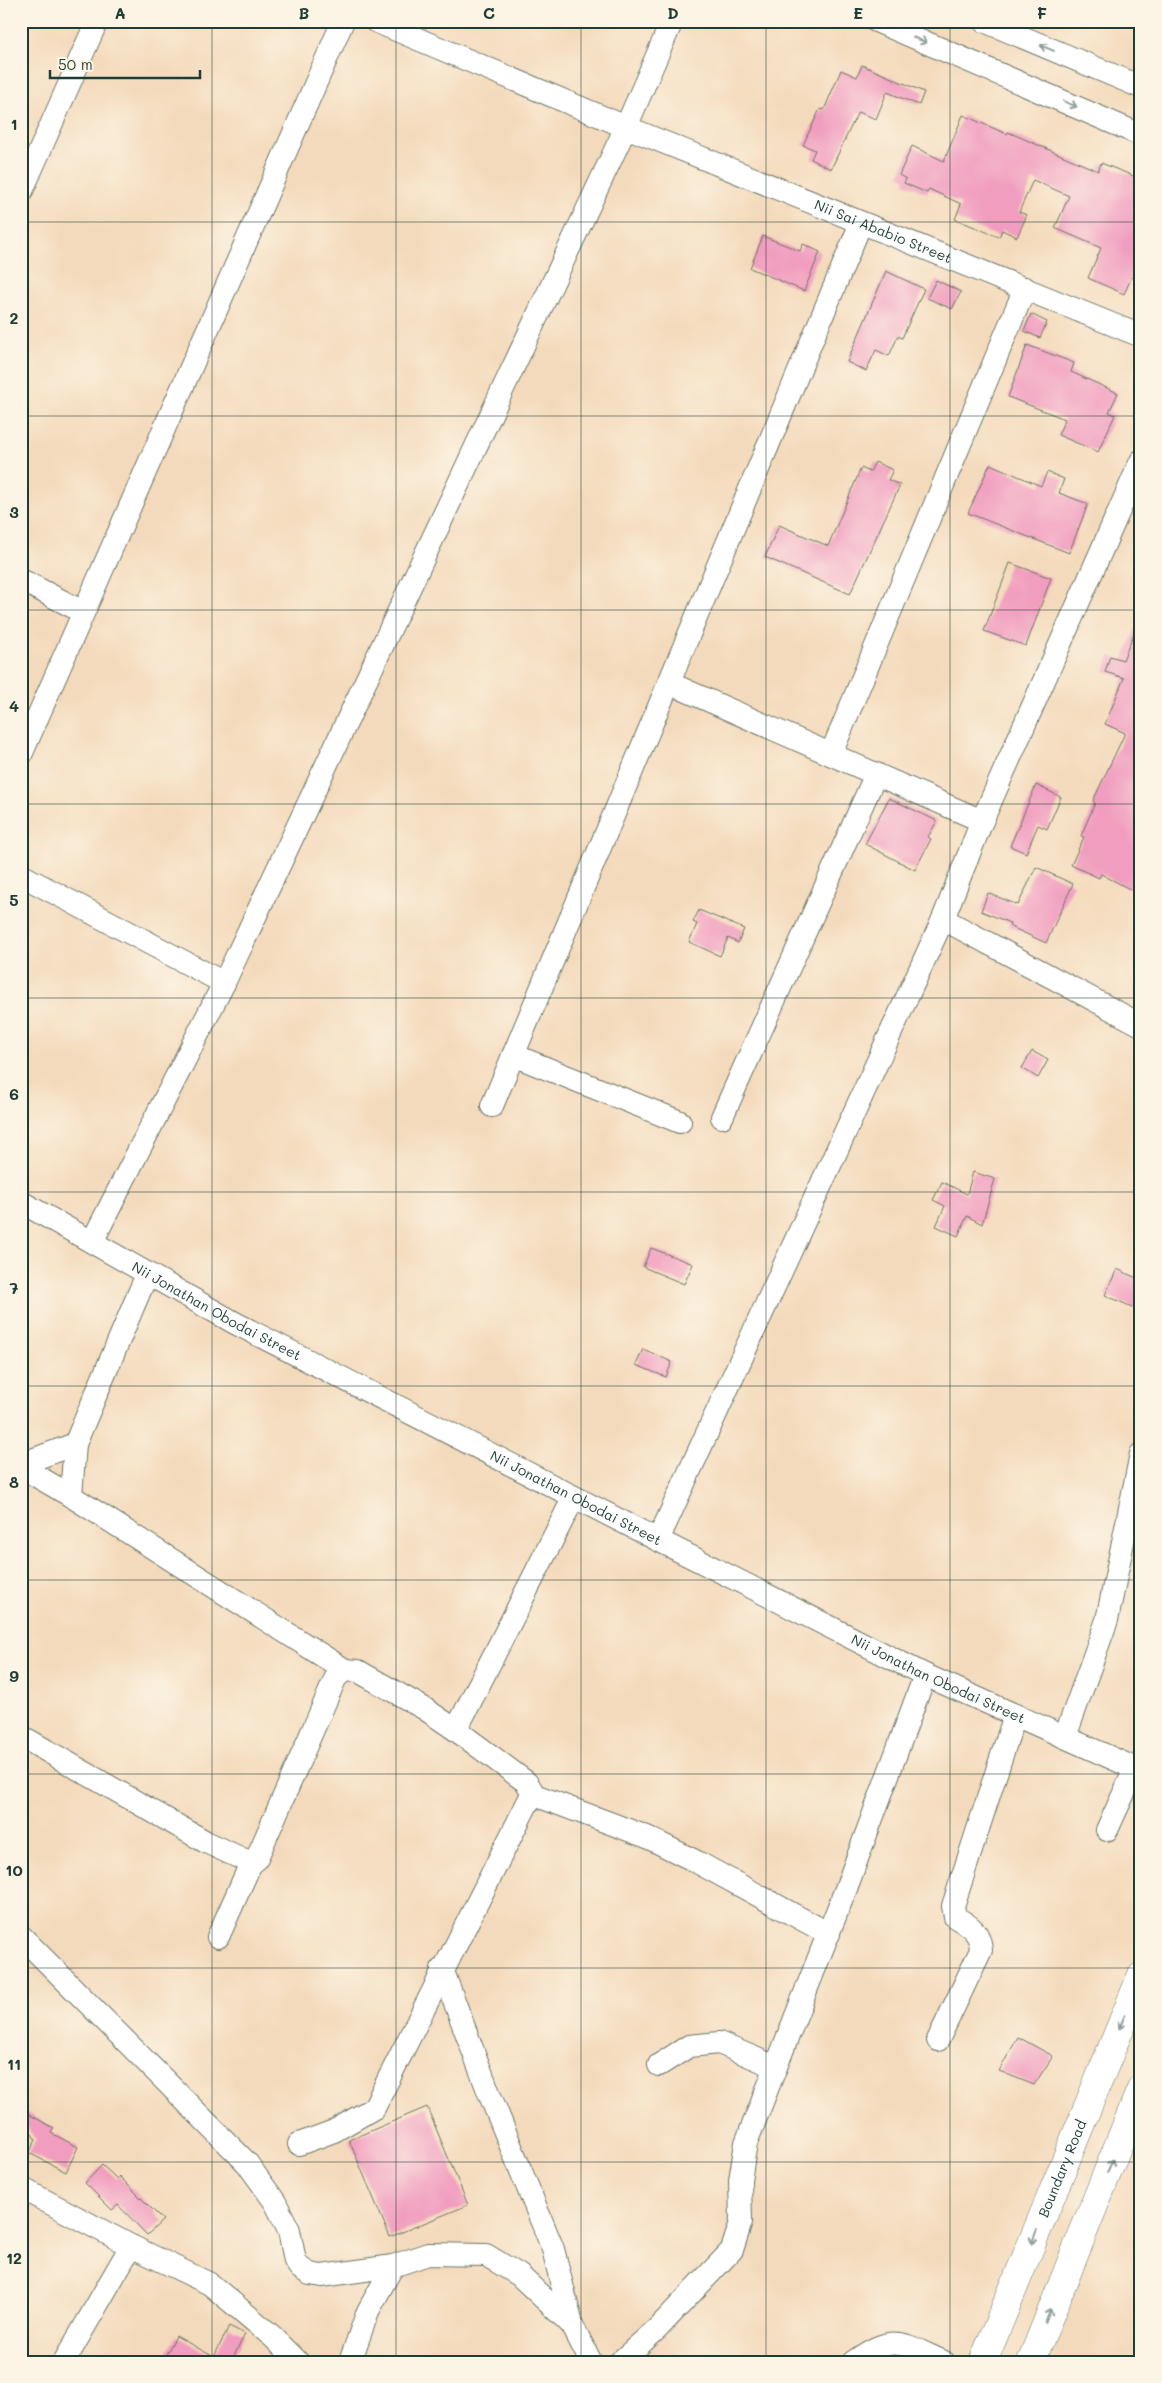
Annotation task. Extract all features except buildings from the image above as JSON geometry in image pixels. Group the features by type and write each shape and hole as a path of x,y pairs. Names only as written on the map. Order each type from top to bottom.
{"main road":[{"name":"Boundary Road","path":"983,2362 1141,1977"},
{"path":"1031,2362 1141,2090"}],"street":[{"path":"21,193 97,21"},
{"path":"21,755 343,21"},
{"name":"Nii Sai Ababio Street","path":"375,21 626,127 1141,336"},
{"path":"92,1242 224,983 626,127 672,21"},
{"path":"876,21 1141,135"},
{"path":"984,21 1141,87"},
{"path":"492,1106 861,223"},
{"path":"831,754 1025,288"},
{"path":"658,1540 943,919 982,821 1141,461"},
{"path":"21,580 83,612"},
{"path":"669,683 982,821"},
{"path":"722,1117 876,774"},
{"path":"21,875 224,983"},
{"path":"943,919 1141,1025"},
{"path":"514,1055 680,1122"},
{"name":"Nii Jonathan Obodai Street","path":"21,1202 235,1323 658,1540 925,1675 1138,1770"},
{"path":"71,1496 75,1444 148,1274"},
{"path":"21,1466 75,1444"},
{"path":"1065,1737 1107,1620 1141,1454"},
{"path":"21,1466 345,1670 358,1671 425,1709 526,1782 531,1789 532,1794 442,1969 408,2043 374,2108 334,2131 299,2144"},
{"path":"456,1730 574,1497"},
{"path":"218,1937 251,1863 256,1860 336,1677 345,1670"},
{"path":"620,2362 658,2328 732,2250 741,2222 740,2180 746,2142 828,1934 925,1675"},
{"path":"938,2040 981,1950 978,1934 972,1927 955,1916 953,1906 1015,1715"},
{"path":"21,1736 206,1842 251,1863"},
{"path":"1107,1830 1138,1770"},
{"path":"532,1794 647,1837 828,1934"},
{"path":"21,1936 247,2163 279,2209 289,2230 295,2261 300,2268 310,2274 322,2276 393,2266 428,2254 486,2256 519,2276 572,2325"},
{"path":"442,1969 489,2093 554,2249 572,2325 591,2362"},
{"path":"659,2065 689,2046 719,2043 776,2067"},
{"path":"21,2188 131,2246 210,2284 273,2336 298,2362"},
{"path":"64,2362 131,2246"},
{"path":"350,2362 368,2311 393,2266"},
{"path":"853,2362 875,2347 888,2343 900,2343 944,2362"}]}
